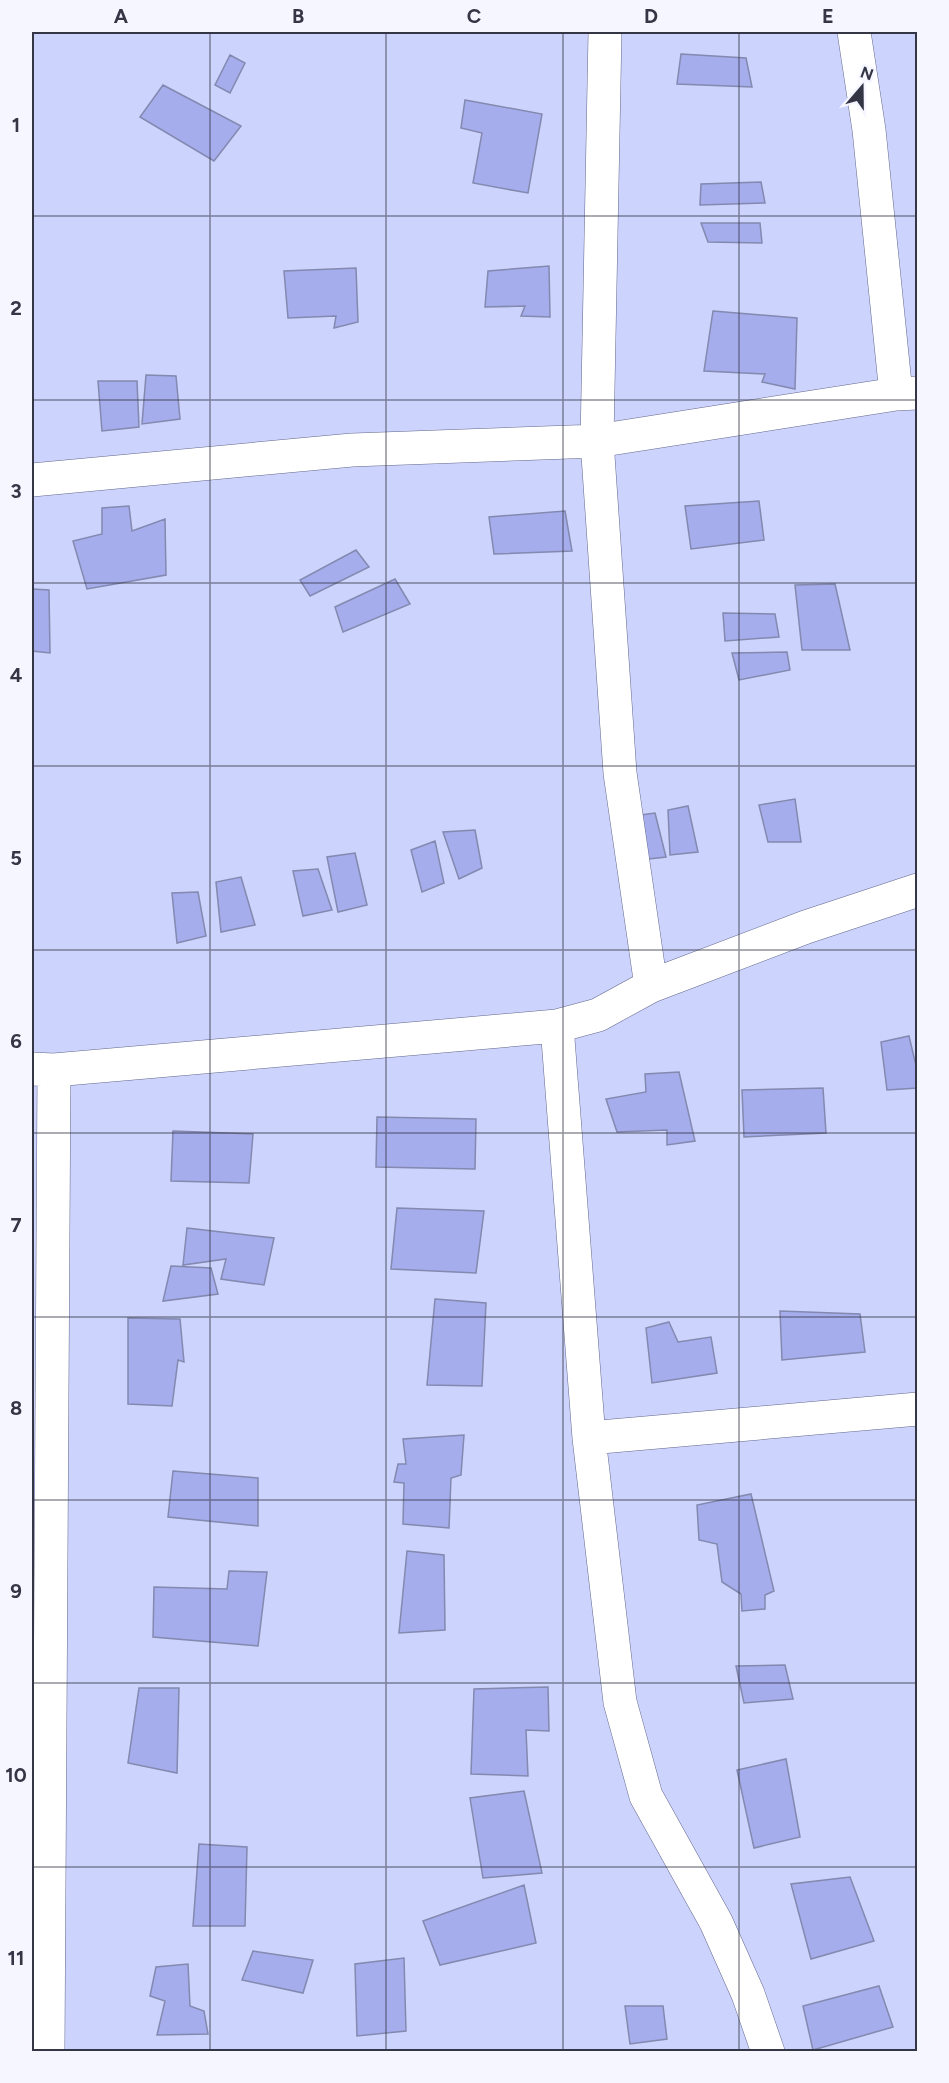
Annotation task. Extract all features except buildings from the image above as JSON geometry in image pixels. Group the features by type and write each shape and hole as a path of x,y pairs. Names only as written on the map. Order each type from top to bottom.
{"street":[{"path":"605,32 597,441 620,773 651,986"},
{"path":"32,480 352,450 597,441 907,393 854,32"},
{"path":"48,2052 43,1070 557,1026 598,1015 651,986 806,927 918,890"},
{"path":"557,1026 589,1438 620,1701 646,1796 716,1922 748,1994 768,2052"},
{"path":"589,1438 918,1409"}]}
